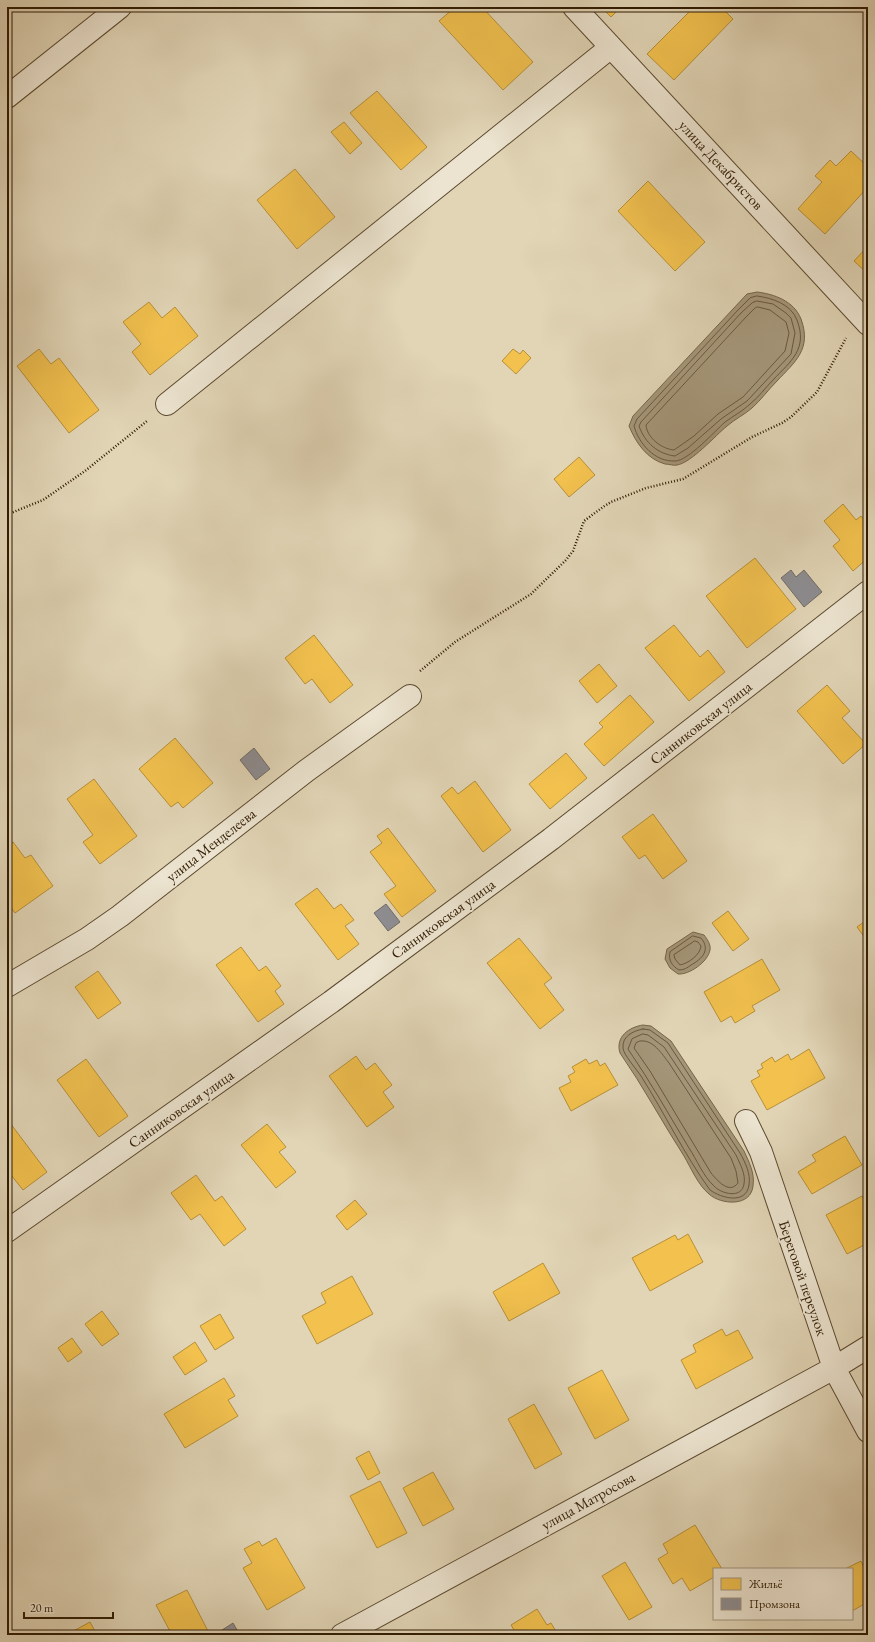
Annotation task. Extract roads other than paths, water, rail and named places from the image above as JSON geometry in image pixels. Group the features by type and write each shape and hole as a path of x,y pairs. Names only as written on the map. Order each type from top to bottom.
{"street":[{"path":"7,97 120,7"},
{"name":"улица Декабристов","path":"574,7 865,321"},
{"path":"167,404 611,47"},
{"name":"Санниковская улица","path":"7,1231 28,1218 331,1002 552,840 868,592"},
{"name":"улица Менделеева","path":"7,986 12,985 87,939 120,916 306,771 410,696"},
{"name":"Береговой переулок","path":"746,1121 761,1152 834,1368 868,1431"},
{"name":"улица Матросова","path":"342,1635 834,1368 868,1347"}],"water":[{"path":"757,292 777,297 794,307 801,319 804,329 803,347 800,354 790,368 755,405 733,421 689,459 677,465 659,462 643,450 632,432 629,426 633,416 747,294"},
{"path":"693,932 704,935 710,946 709,955 697,967 682,974 678,974 670,968 665,959 667,949"},
{"path":"643,1025 651,1026 671,1041 744,1151 753,1177 751,1193 747,1198 741,1201 728,1202 714,1198 705,1190 698,1181 645,1091 620,1053 620,1042 624,1034 633,1028"}]}
